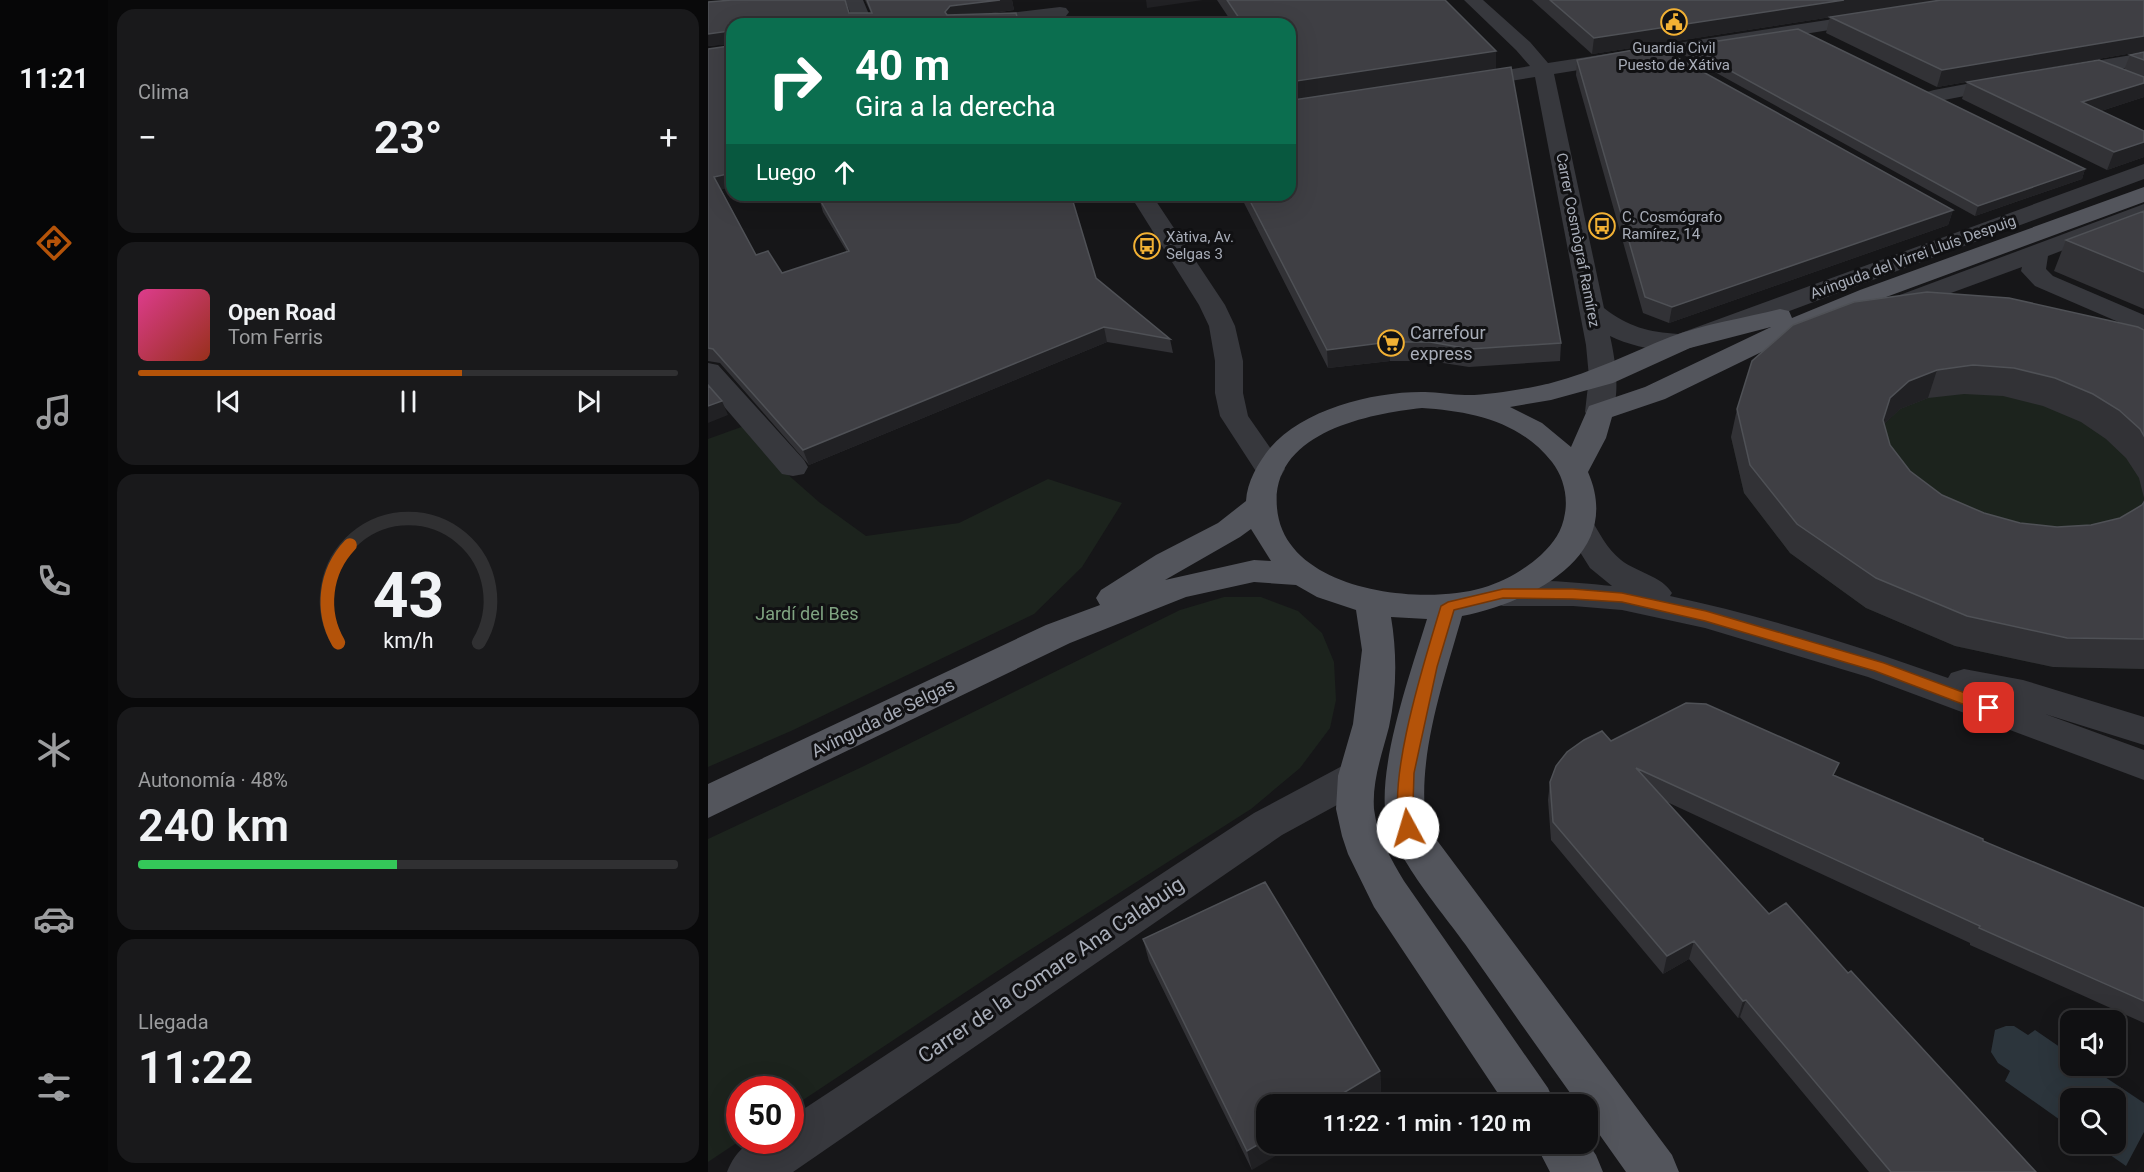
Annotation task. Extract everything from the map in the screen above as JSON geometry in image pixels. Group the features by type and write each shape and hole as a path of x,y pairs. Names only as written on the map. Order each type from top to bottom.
{"main road":[{"name":"Avinguda del Virrei Lluís Despuig","path":"1599,412 1655,393 1774,335 1869,295 2144,194"},
{"name":"Avinguda del Virrei Lluís Despuig","path":"1460,402 1524,397 1603,377 1681,342 1869,295"},
{"path":"1422,400 1460,402 1497,411 1529,426 1556,446 1574,470 1582,497 1579,525 1569,545 1552,564 1531,580 1503,594 1448,606 1410,608 1372,603 1334,591 1303,574 1280,553 1266,529 1261,505 1263,486 1270,469 1288,445 1315,426 1347,411 1384,402 1422,400"},
{"path":"1574,470 1591,438 1599,412"},
{"name":"Avinguda de Selgas","path":"1058,634 1167,562 1229,530 1261,505"},
{"name":"Avinguda de Selgas","path":"708,802 1058,634 1179,587 1254,571 1303,574"},
{"path":"1372,603 1379,650 1371,724 1357,776 1355,809 1362,836 1368,854 1389,894 1525,1094"},
{"path":"1448,606 1430,667 1406,773 1405,805 1408,828 1438,873 1655,1172"},
{"path":"1567,1154 1579,1172"}],"street":[{"path":"854,0 862,18"},
{"path":"1473,0 1523,46 1543,70"},
{"path":"1010,18 1060,12"},
{"path":"1451,84 1890,16"},
{"path":"1800,30 1831,45"},
{"path":"1658,52 1689,69"},
{"path":"2048,75 2144,58"},
{"path":"2093,67 2124,81"},
{"name":"Carrer Cosmògraf Ramírez","path":"1543,70 1592,311 1603,377 1599,412"},
{"path":"1934,96 2025,79"},
{"path":"1913,86 1965,111"},
{"name":"Avinguda del Virrei Lluís Despuig","path":"1592,311 1612,328 1626,334 1642,339 1681,342 1970,226 2102,177 2144,171"},
{"path":"1146,201 1212,305 1222,326 1229,361 1229,393 1234,416 1270,469"},
{"name":"Avinguda del Virrei Lluís Despuig","path":"1774,335 1908,302 2144,211"},
{"path":"2037,252 2033,271 2044,281 2144,325"},
{"path":"708,371 793,467"},
{"path":"1579,525 1588,545 1601,562 1621,578 1706,616"},
{"path":"1503,594 1573,594 1622,598 1706,616 1879,667 2144,765"},
{"path":"1879,667 2023,693 2144,731"},
{"name":"Carrer de la Comare Ana Calabuig","path":"751,1172 1268,824 1357,776"}],"green space":[{"path":"2144,370 2144,669 2053,667 1955,646 1866,608 1790,553 1744,493 1731,437 1746,389"},
{"name":"Jardí del Bes","path":"744,426 786,473 819,502 866,536 959,523 1048,479 1122,503 1082,567 1034,614 791,731 708,767 708,439"},
{"path":"1224,597 1261,597 1298,611 1322,633 1334,662 1336,700 1330,728 1300,768 1251,809 1014,960 804,1099 804,1076 726,1076 726,1150 708,1162 708,839 864,766 1180,610"}],"shaded area":[{"path":"2014,1026 2028,1035 2035,1030 2060,1047 2060,1076 2104,1076 2122,1088 2060,1088 2060,1120 2005,1081 2010,1071 1998,1063 1991,1052 1995,1030"},
{"path":"2126,1091 2144,1103 2144,1132 2126,1166 2109,1154 2126,1154"}],"building":[{"path":"845,0 849,13 872,13 867,0 1000,0 950,6 945,12 947,15 1016,13 1017,18 726,18 726,31 708,34 708,2"},
{"path":"1227,0 1445,0 1496,51 1296,81 1296,18 1239,18"},
{"path":"1550,0 1844,0 1594,38"},
{"path":"1941,0 2144,0 2144,36 1942,70 1830,17"},
{"path":"1798,29 2085,169 1978,206 1685,46"},
{"path":"726,46 726,174 714,177 756,255 768,251 782,273 849,251 821,201 1073,201 1096,278 1170,339 1104,327 803,450 713,349 708,348 708,49"},
{"path":"1656,46 1953,210 1672,307 1645,297 1577,60"},
{"path":"2144,52 2144,60 2130,55"},
{"path":"2099,60 2144,77 2144,83 2082,102 2144,131 2144,142 2114,152 1967,82"},
{"path":"1511,67 1561,343 1470,349 1430,342 1389,342 1327,350 1250,201 1296,201 1296,100"},
{"path":"2144,211 2144,272 2066,240"},
{"path":"1927,292 2009,298 2144,330 2144,436 2140,429 2119,410 2093,394 2055,378 2014,368 1973,365 1937,370 1909,381 1890,398 1883,420 1890,445 1910,471 1942,495 1984,513 2020,523 2057,527 2091,525 2120,518 2144,502 2144,639 2067,638 1967,616 1876,578 1797,524 1750,465 1737,409 1752,361 1793,325 1854,302"},
{"path":"708,385 722,401 708,406"},
{"path":"1686,703 1706,704 1839,763 1833,775 2144,908 2144,1001 1979,928 1980,926 1636,768 1769,914 1786,903 1848,973 1851,971 2036,1172 1891,1172 1694,941 1667,956 1553,822 1550,782 1556,766 1567,752 1602,731 1611,741"},
{"path":"1265,882 1380,1071 1342,1094 1256,1094 1256,1146 1247,1151 1143,939"}],"place":[{"name":"Guardia Civil Puesto de Xátiva","path":"1674,22"},
{"name":"C. Cosmógrafo Ramírez, 14","path":"1602,226"},
{"name":"Xàtiva, Av. Selgas 3","path":"1147,246"},
{"name":"Carrefour express","path":"1391,343"}],"route":[{"path":"1408,828 1405,805 1406,773 1430,667 1448,606 1466,604 1503,594 1573,594 1622,598 1706,616 1879,667 1989,708"}]}
